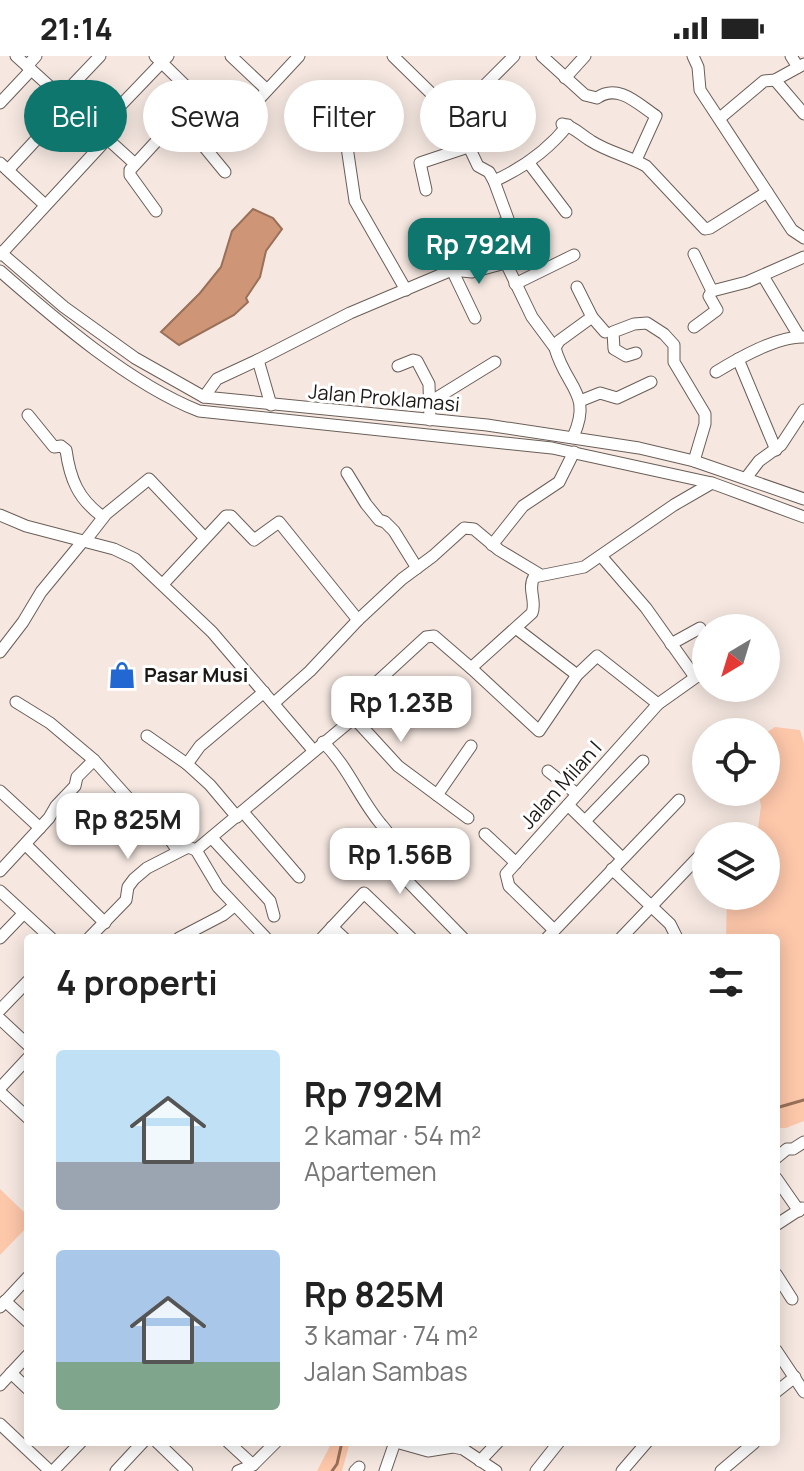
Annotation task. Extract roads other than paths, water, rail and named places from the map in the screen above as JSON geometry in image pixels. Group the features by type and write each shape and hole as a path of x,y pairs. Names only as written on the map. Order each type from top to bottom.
{"street":[{"path":"16,56 42,80"},
{"path":"0,103 36,56"},
{"path":"81,80 100,56"},
{"path":"231,56 256,80"},
{"path":"268,89 299,56"},
{"path":"393,56 420,82"},
{"path":"490,80 514,56"},
{"path":"542,56 585,95 597,98 607,92 617,92 656,116 636,160"},
{"path":"565,78 585,56"},
{"path":"693,56 698,67 700,90 792,230 804,238"},
{"path":"720,118 764,81 775,80 801,66 791,56"},
{"path":"127,96 161,58 181,80"},
{"path":"775,80 804,114"},
{"path":"494,181 517,171 553,145 565,124 615,154 636,160 656,175 705,229 767,192"},
{"path":"24,145 4,166 45,205"},
{"path":"1,253 95,152"},
{"path":"122,152 134,163"},
{"path":"144,152 134,163 130,175 156,211"},
{"path":"209,152 225,172"},
{"path":"348,152 355,201 406,290"},
{"path":"426,190 420,163 453,152"},
{"path":"471,152 481,169 489,172 494,181 508,221 491,230 505,263 532,317 555,348 580,401 580,421 573,437"},
{"path":"528,162 566,212"},
{"name":"Jalan Proklamasi","path":"1,253 64,307 155,372 204,397 430,420 639,448 694,461 804,499"},
{"path":"694,254 712,291"},
{"path":"515,284 574,255"},
{"path":"694,327 717,310 709,296 712,291 763,276 804,257"},
{"path":"204,397 217,379 350,313 452,270 472,272 505,263"},
{"path":"452,270 475,318"},
{"name":"Jalan Proklamasi","path":"0,271 108,358 187,406 219,414 479,439 578,453 712,483 804,517"},
{"path":"716,372 759,349 802,337 763,276"},
{"path":"577,287 592,317 605,332"},
{"path":"555,348 559,341 592,317"},
{"path":"636,353 626,356 614,349 613,332 647,323 674,345 674,362 705,414 694,461"},
{"path":"108,358 117,345"},
{"path":"738,359 776,450"},
{"path":"258,360 271,405"},
{"path":"398,366 417,361 428,380 430,420"},
{"path":"430,402 495,362"},
{"path":"580,401 600,393 617,398 651,382"},
{"path":"187,406 189,391"},
{"path":"746,478 759,461 776,450 804,410"},
{"path":"28,415 54,447 61,446 66,450 71,480 86,502 103,517"},
{"path":"492,545 523,506 559,482 586,440"},
{"path":"347,473 366,504 379,520 394,531 417,568"},
{"path":"0,652 41,592 103,517 149,479 204,537"},
{"path":"471,668 517,629 534,607 530,585 534,577 576,570 712,483"},
{"path":"0,515 26,526 129,555 163,584 212,632 274,703 347,769 394,842 384,857 459,934"},
{"path":"163,584 226,516 231,516 254,540 279,522 358,620"},
{"path":"274,703 326,656 358,620 468,527 539,574"},
{"path":"601,556 646,608 671,644 692,664"},
{"path":"517,629 577,675"},
{"path":"671,644 692,632"},
{"path":"196,850 354,718 377,682 426,637 434,636 539,731 577,675 599,656 658,704"},
{"name":"Jalan Milan I","path":"516,863 658,704 692,679"},
{"path":"187,764 200,746 264,692"},
{"path":"16,702 50,723 94,760 129,799 164,831 178,851"},
{"path":"354,718 398,766 468,818"},
{"path":"147,736 187,764 210,785 299,877"},
{"path":"437,795 471,746"},
{"path":"0,871 26,845 75,787 77,777 94,760"},
{"path":"585,821 643,761"},
{"path":"548,771 577,794"},
{"path":"0,791 40,828"},
{"path":"485,834 516,863 506,874 509,886 551,934 679,800"},
{"path":"568,805 622,858"},
{"path":"527,829 539,838"},
{"path":"212,838 270,901 274,916"},
{"path":"26,845 105,923"},
{"path":"93,934 126,900 128,887 134,879 147,868 188,847 196,850 218,887 262,934"},
{"path":"625,934 692,863"},
{"path":"612,869 670,924 675,934"},
{"path":"0,891 46,934"},
{"path":"326,934 364,893 407,934"},
{"path":"187,934 234,906"},
{"path":"0,938 23,914"},
{"path":"332,927 340,934"},
{"path":"0,1010 24,985"},
{"path":"0,1019 24,1041"},
{"path":"24,1063 0,1090 24,1114"},
{"path":"780,1155 804,1142"},
{"path":"780,1183 801,1209 780,1222"},
{"path":"780,1280 792,1299"},
{"path":"24,1281 3,1304 24,1319"},
{"path":"780,1356 804,1392"},
{"path":"0,1385 24,1359"},
{"path":"11,1373 24,1385"},
{"path":"780,1389 795,1377"},
{"path":"0,1424 24,1446"},
{"path":"24,1446 52,1471 77,1446"},
{"path":"116,1471 139,1446"},
{"path":"161,1446 185,1470"},
{"path":"232,1446 253,1465"},
{"path":"238,1471 253,1465 272,1446"},
{"path":"385,1471 394,1446"},
{"path":"410,1446 428,1451 453,1447 463,1449 489,1468 497,1446"},
{"path":"536,1471 556,1446"},
{"path":"622,1471 644,1446"},
{"path":"721,1471 750,1446"}],"waterway":[{"path":"780,1107 804,1100"},
{"path":"332,1471 341,1446"}],"place":[{"name":"Pasar Musi","path":"122,675"}]}
